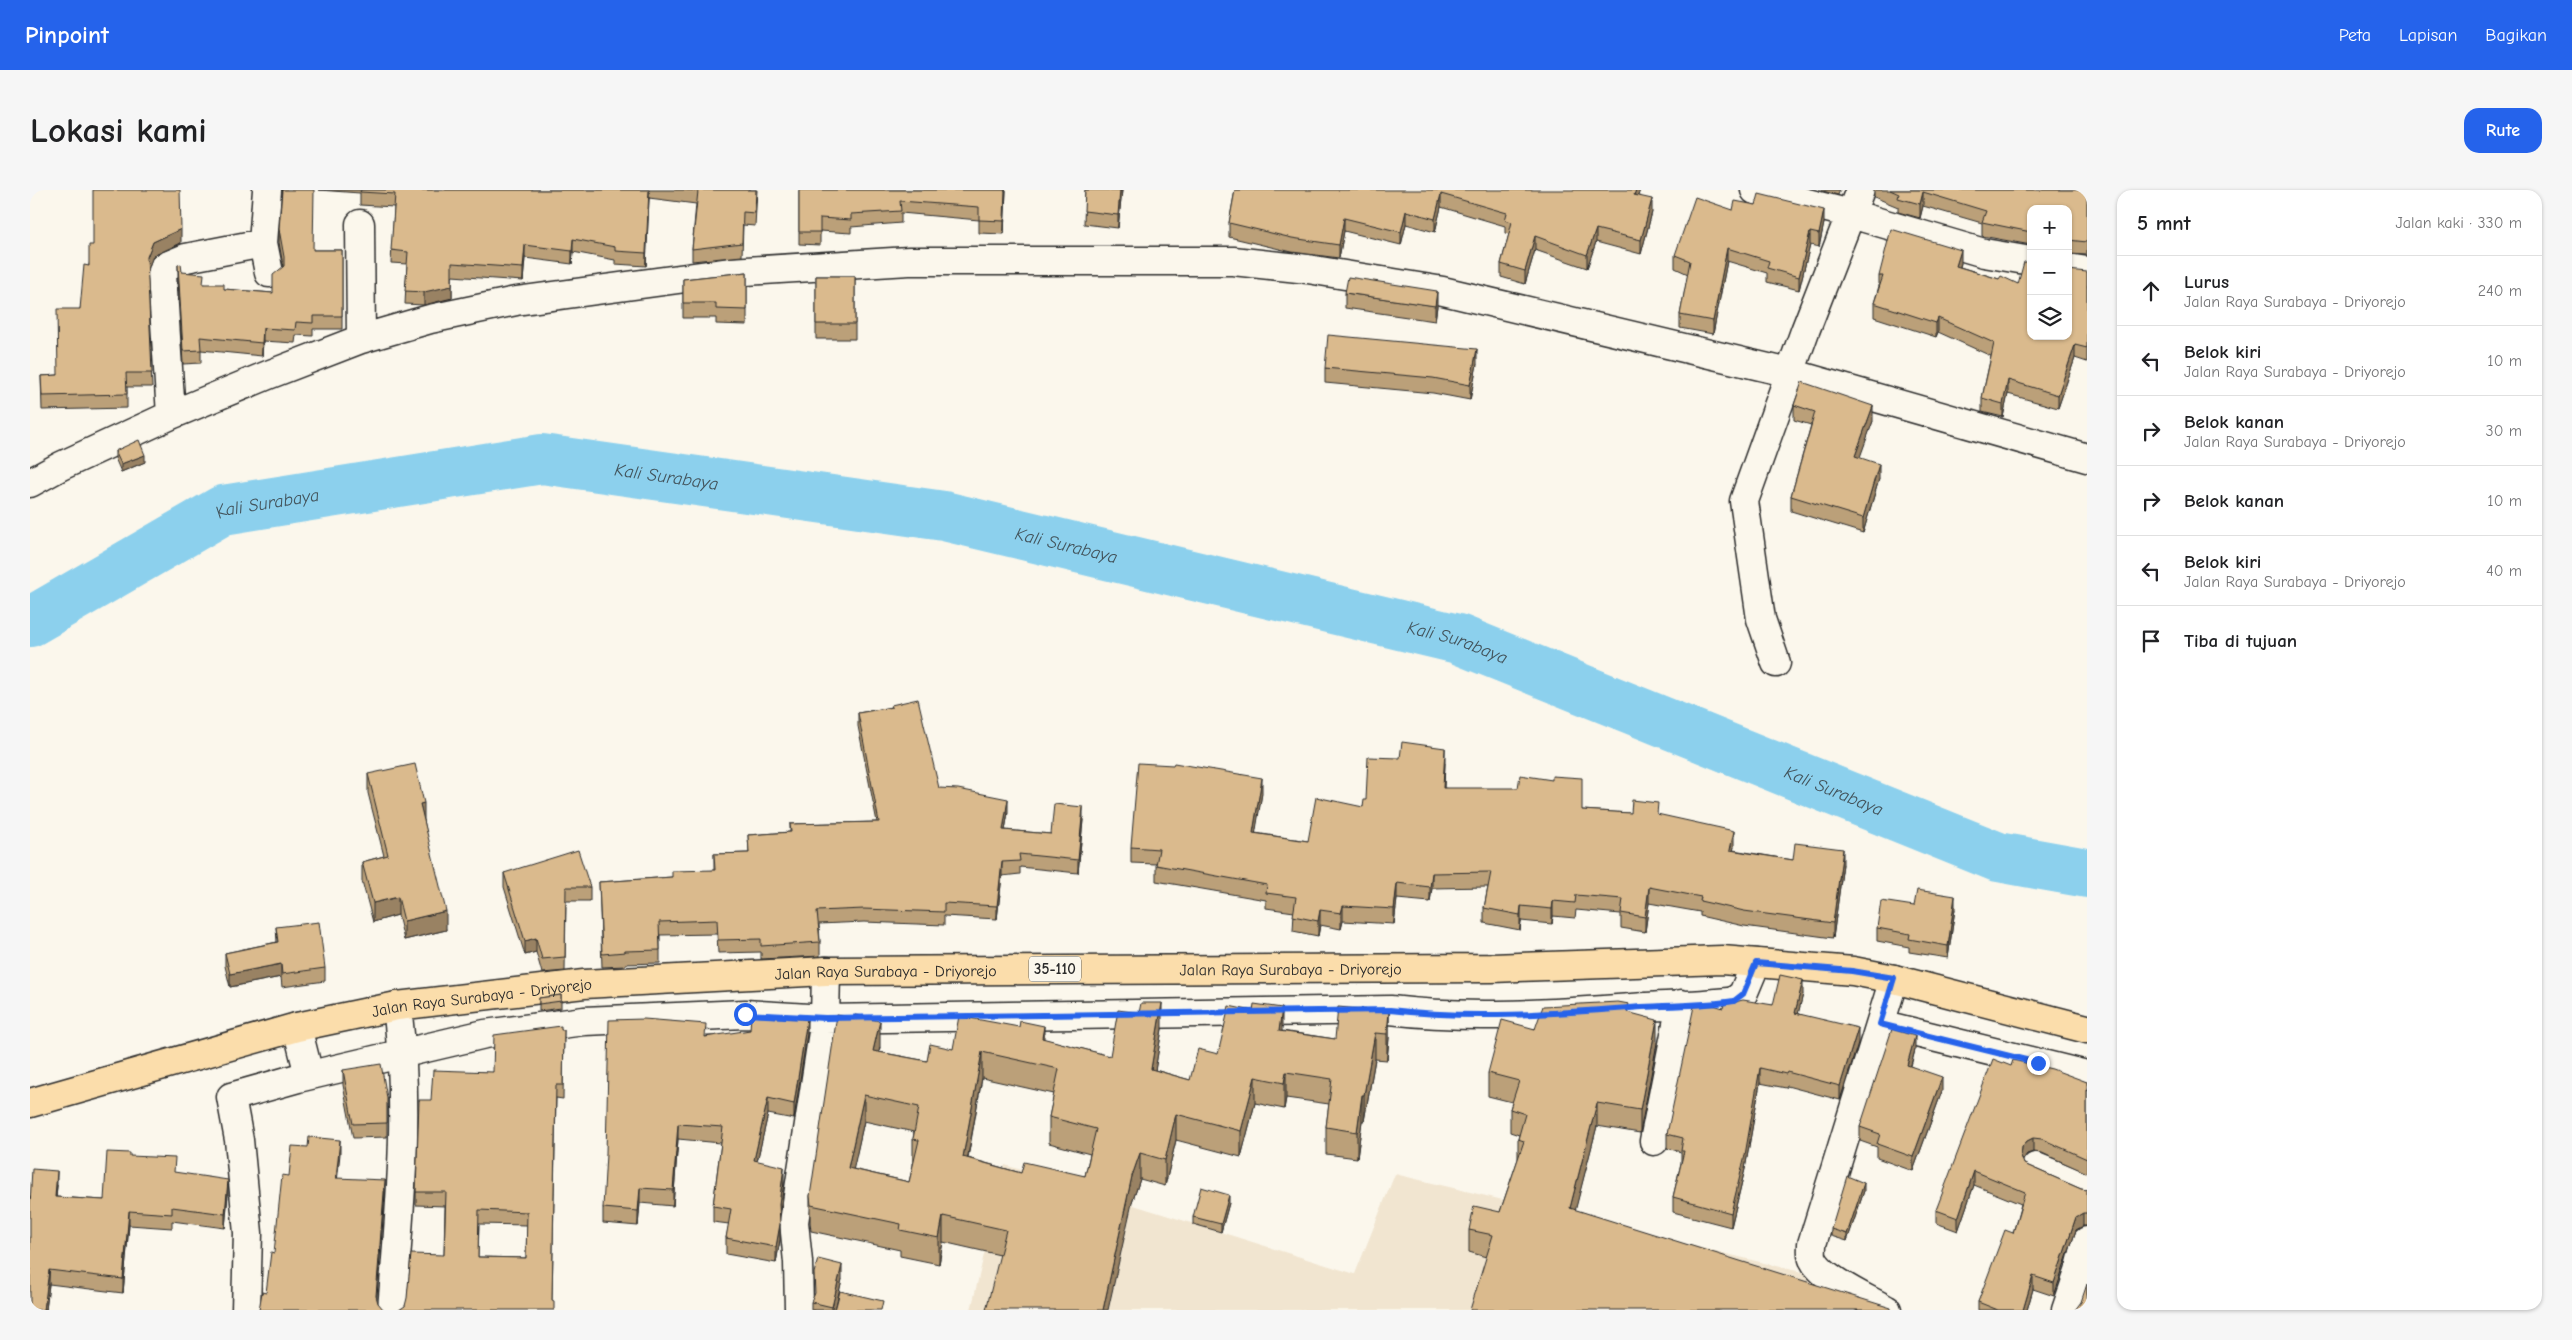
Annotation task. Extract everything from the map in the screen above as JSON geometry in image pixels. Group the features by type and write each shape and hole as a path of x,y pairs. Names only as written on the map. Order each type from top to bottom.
{"main road":[{"name":"Jalan Raya Surabaya - Driyorejo","path":"30,1103 297,1027 397,1006 584,984 826,971 1492,968 1722,960 1852,971 1894,978 2087,1029"}],"street":[{"path":"266,190 263,243 269,273"},
{"path":"1755,190 1855,202 1984,253 2027,260"},
{"path":"1776,663 1761,619 1744,501 1855,202"},
{"path":"360,224 361,339"},
{"path":"171,415 162,275 164,267 186,258 263,243"},
{"path":"30,483 61,466 171,415 361,339 430,319 516,301 730,272 909,261 1232,261 1308,269 1442,291 1790,373 2087,458"},
{"path":"2072,269 2087,272"},
{"path":"246,1310 248,1233 239,1140 231,1097 309,1075 485,1034 584,1021 745,1014 825,1018 1390,1010 1424,1014 1477,1014 1609,1010 1681,1004 1725,1003 1736,1000 1743,994 1756,963"},
{"path":"799,1308 798,1262 794,1222 825,1018 826,971"},
{"path":"1887,1310 1824,1273 1813,1260 1811,1253 1812,1244 1894,978"},
{"path":"1654,1141 1681,1004"},
{"path":"392,1310 405,1138 403,1053 397,1006"},
{"path":"1880,1024 2087,1075"},
{"path":"297,1027 309,1075"},
{"path":"2036,1167 2087,1188"},
{"path":"2066,1310 2080,1272 2087,1241"}],"shaded area":[{"path":"1005,1165 1355,1274 1395,1174 1851,1284 1843,1310 971,1310"}],"building":[{"path":"93,190 180,190 181,229 153,242 147,257 152,373 126,373 127,394 42,396 41,376 58,375 57,309 80,309 84,265 89,266 89,245 93,245"},
{"path":"282,190 314,190 313,250 342,250 342,316 313,316 313,323 296,322 295,330 263,328 262,343 200,337 201,350 183,351 178,265 181,264 182,272 204,274 203,284 224,284 224,289 273,293 273,275 284,266 279,229"},
{"path":"361,190 649,190 646,253 615,251 615,247 573,239 572,251 525,245 523,268 452,263 452,286 424,292 405,291 408,252 391,250 395,194 360,192"},
{"path":"687,190 756,190 755,213 743,212 742,243 692,249 698,191"},
{"path":"799,190 1005,190 1004,221 979,220 979,207 900,201 901,211 851,214 851,220 820,218 820,232 799,232"},
{"path":"1085,190 1120,190 1118,215 1084,211"},
{"path":"1235,190 1636,190 1634,195 1652,199 1641,240 1596,229 1587,255 1535,236 1525,271 1501,264 1512,222 1505,220 1507,213 1441,194 1435,219 1406,211 1401,232 1344,218 1339,245 1292,238 1229,223"},
{"path":"1890,190 2087,190 2087,242 2072,240 2072,205 2027,205 2027,231 1982,222 1986,211 1923,192 1920,204 1898,198 1899,194"},
{"path":"1759,194 1824,210 1819,234 1810,232 1799,277 1767,268 1769,261 1727,248 1713,321 1680,315 1690,261 1675,255 1695,197 1733,210 1735,201 1756,205"},
{"path":"1891,229 1961,250 1956,266 1999,279 2001,276 2018,284 2024,262 2027,262 2027,340 2072,340 2072,270 2087,272 2087,348 2075,345 2058,395 2008,380 2003,404 1982,398 1994,343 1938,318 1936,323 1874,303 1883,276 1879,276"},
{"path":"747,272 747,310 716,309 716,303 683,303 683,279"},
{"path":"816,276 855,276 855,324 816,324"},
{"path":"1348,277 1437,291 1435,306 1345,293"},
{"path":"1328,335 1477,349 1470,385 1433,378 1325,368"},
{"path":"1802,382 1873,406 1855,456 1879,464 1863,518 1791,496 1815,412 1794,405"},
{"path":"139,440 145,455 121,464 115,451"},
{"path":"918,699 939,788 958,789 1008,799 1003,830 1051,834 1054,804 1083,807 1078,860 1019,854 1020,861 1002,862 997,906 944,903 944,912 864,909 817,911 820,942 761,946 761,939 718,940 717,920 659,922 660,950 602,954 599,882 672,877 672,871 715,870 714,854 749,853 748,835 791,832 790,824 879,822 858,713 892,707 891,705"},
{"path":"1402,742 1445,748 1443,788 1518,788 1520,775 1552,780 1552,776 1582,778 1582,810 1631,813 1632,800 1658,803 1657,814 1734,831 1730,850 1793,860 1795,843 1843,849 1833,923 1744,911 1700,901 1701,897 1649,887 1645,917 1621,913 1623,899 1576,895 1575,903 1553,901 1552,909 1521,906 1520,915 1484,908 1491,872 1432,873 1430,887 1397,883 1394,909 1343,906 1341,913 1320,910 1318,921 1293,916 1296,897 1266,893 1267,885 1156,865 1159,849 1131,847 1138,763 1173,765 1174,763 1262,778 1253,833 1308,841 1316,797 1363,807 1364,800 1366,800 1368,757 1400,758"},
{"path":"415,764 424,803 420,804 446,911 404,921 398,897 373,903 362,862 388,855 368,774"},
{"path":"578,850 590,887 566,887 565,957 542,959 536,938 525,941 504,873"},
{"path":"1917,890 1955,896 1948,946 1909,939 1910,934 1877,928 1881,901 1914,906"},
{"path":"319,922 325,968 282,974 281,964 230,974 225,953 278,942 276,927"},
{"path":"1780,975 1803,980 1795,1013 1858,1028 1840,1086 1787,1072 1786,1074 1760,1068 1745,1155 1731,1213 1673,1197 1684,1151 1681,1151 1683,1138 1667,1134 1694,1006 1714,1005 1723,1008 1724,1004 1743,1000 1773,1005"},
{"path":"561,995 561,1001 539,1004 539,998"},
{"path":"1618,1002 1629,1004 1627,1012 1657,1020 1640,1110 1597,1103 1570,1208 1891,1308 1891,1310 1470,1310 1493,1235 1469,1230 1474,1206 1500,1212 1524,1141 1518,1139 1525,1114 1510,1109 1519,1081 1488,1073 1502,1020 1535,1029 1543,1006"},
{"path":"1141,1003 1162,1003 1151,1069 1190,1080 1198,1049 1218,1054 1229,1006 1253,1011 1254,1004 1282,1008 1279,1031 1335,1039 1338,1007 1389,1012 1387,1034 1375,1033 1364,1095 1362,1095 1357,1132 1326,1127 1332,1079 1286,1072 1284,1083 1255,1077 1241,1131 1176,1114 1165,1160 1140,1153 1132,1176 1103,1310 986,1310 1006,1230 943,1216 939,1238 900,1230 901,1224 811,1205 810,1196 837,1015 854,1019 855,1015 880,1021 873,1051 927,1061 930,1044 953,1049 959,1016 1019,1027 1020,1021 1044,1026 1042,1038 1110,1056 1118,1010 1139,1013","holes":["982,1052 1059,1069 1049,1117 1096,1129 1085,1176 1024,1162 1021,1173 963,1157","864,1095 919,1107 913,1139 919,1140 909,1182 848,1168"]},
{"path":"751,1015 807,1019 794,1104 768,1098 754,1160 784,1167 779,1204 780,1224 776,1247 726,1238 731,1209 713,1206 723,1127 678,1124 673,1190 640,1188 638,1211 603,1208 609,1020 644,1019 706,1024 705,1037 750,1030"},
{"path":"561,1026 561,1030 564,1030 563,1085 556,1085 552,1300 554,1301 554,1310 399,1310 405,1306 407,1298 411,1254 444,1255 446,1192 416,1192 419,1100 431,1100 433,1070 493,1072 494,1035","holes":["479,1210 527,1212 526,1258 478,1257"]},
{"path":"1892,1029 1915,1036 1907,1065 1942,1077 1913,1157 1877,1144 1880,1134 1860,1127"},
{"path":"1993,1059 2011,1066 2013,1060 2052,1069 2087,1082 2087,1159 2042,1139 2033,1138 2022,1147 2021,1156 2024,1164 2087,1190 2087,1213 2076,1217 2054,1283 2033,1276 2023,1310 1998,1310 1978,1302 2005,1230 2013,1233 2025,1192 1974,1171 1958,1218 1936,1210"},
{"path":"381,1064 387,1098 387,1123 353,1124 343,1070"},
{"path":"309,1137 340,1140 336,1178 385,1180 376,1296 378,1303 385,1310 259,1310 262,1292 266,1293 271,1252 274,1253 282,1175 289,1176 292,1146 308,1147"},
{"path":"107,1152 130,1153 130,1156 175,1158 174,1172 228,1180 225,1214 172,1207 172,1214 129,1211 123,1279 49,1270 44,1310 30,1310 30,1204 32,1169 57,1171 55,1197 104,1200"},
{"path":"1847,1176 1864,1183 1847,1234 1831,1229"},
{"path":"1201,1187 1229,1195 1221,1224 1193,1217"},
{"path":"818,1259 842,1265 832,1307 811,1302 815,1293 814,1273"},
{"path":"2087,1284 2087,1310 2075,1310 2081,1302"},
{"path":"840,1291 883,1301 881,1310 835,1310"}],"waterway":[{"name":"Kali Surabaya","path":"30,622 223,510 542,459 944,516 1458,639 1998,857 2087,873"}],"route":[{"path":"745,1014 825,1018 1390,1010 1424,1014 1477,1014 1609,1010 1734,1001 1743,994 1756,963 1852,971 1894,978 1880,1024 1913,1034 2038,1063"}]}
